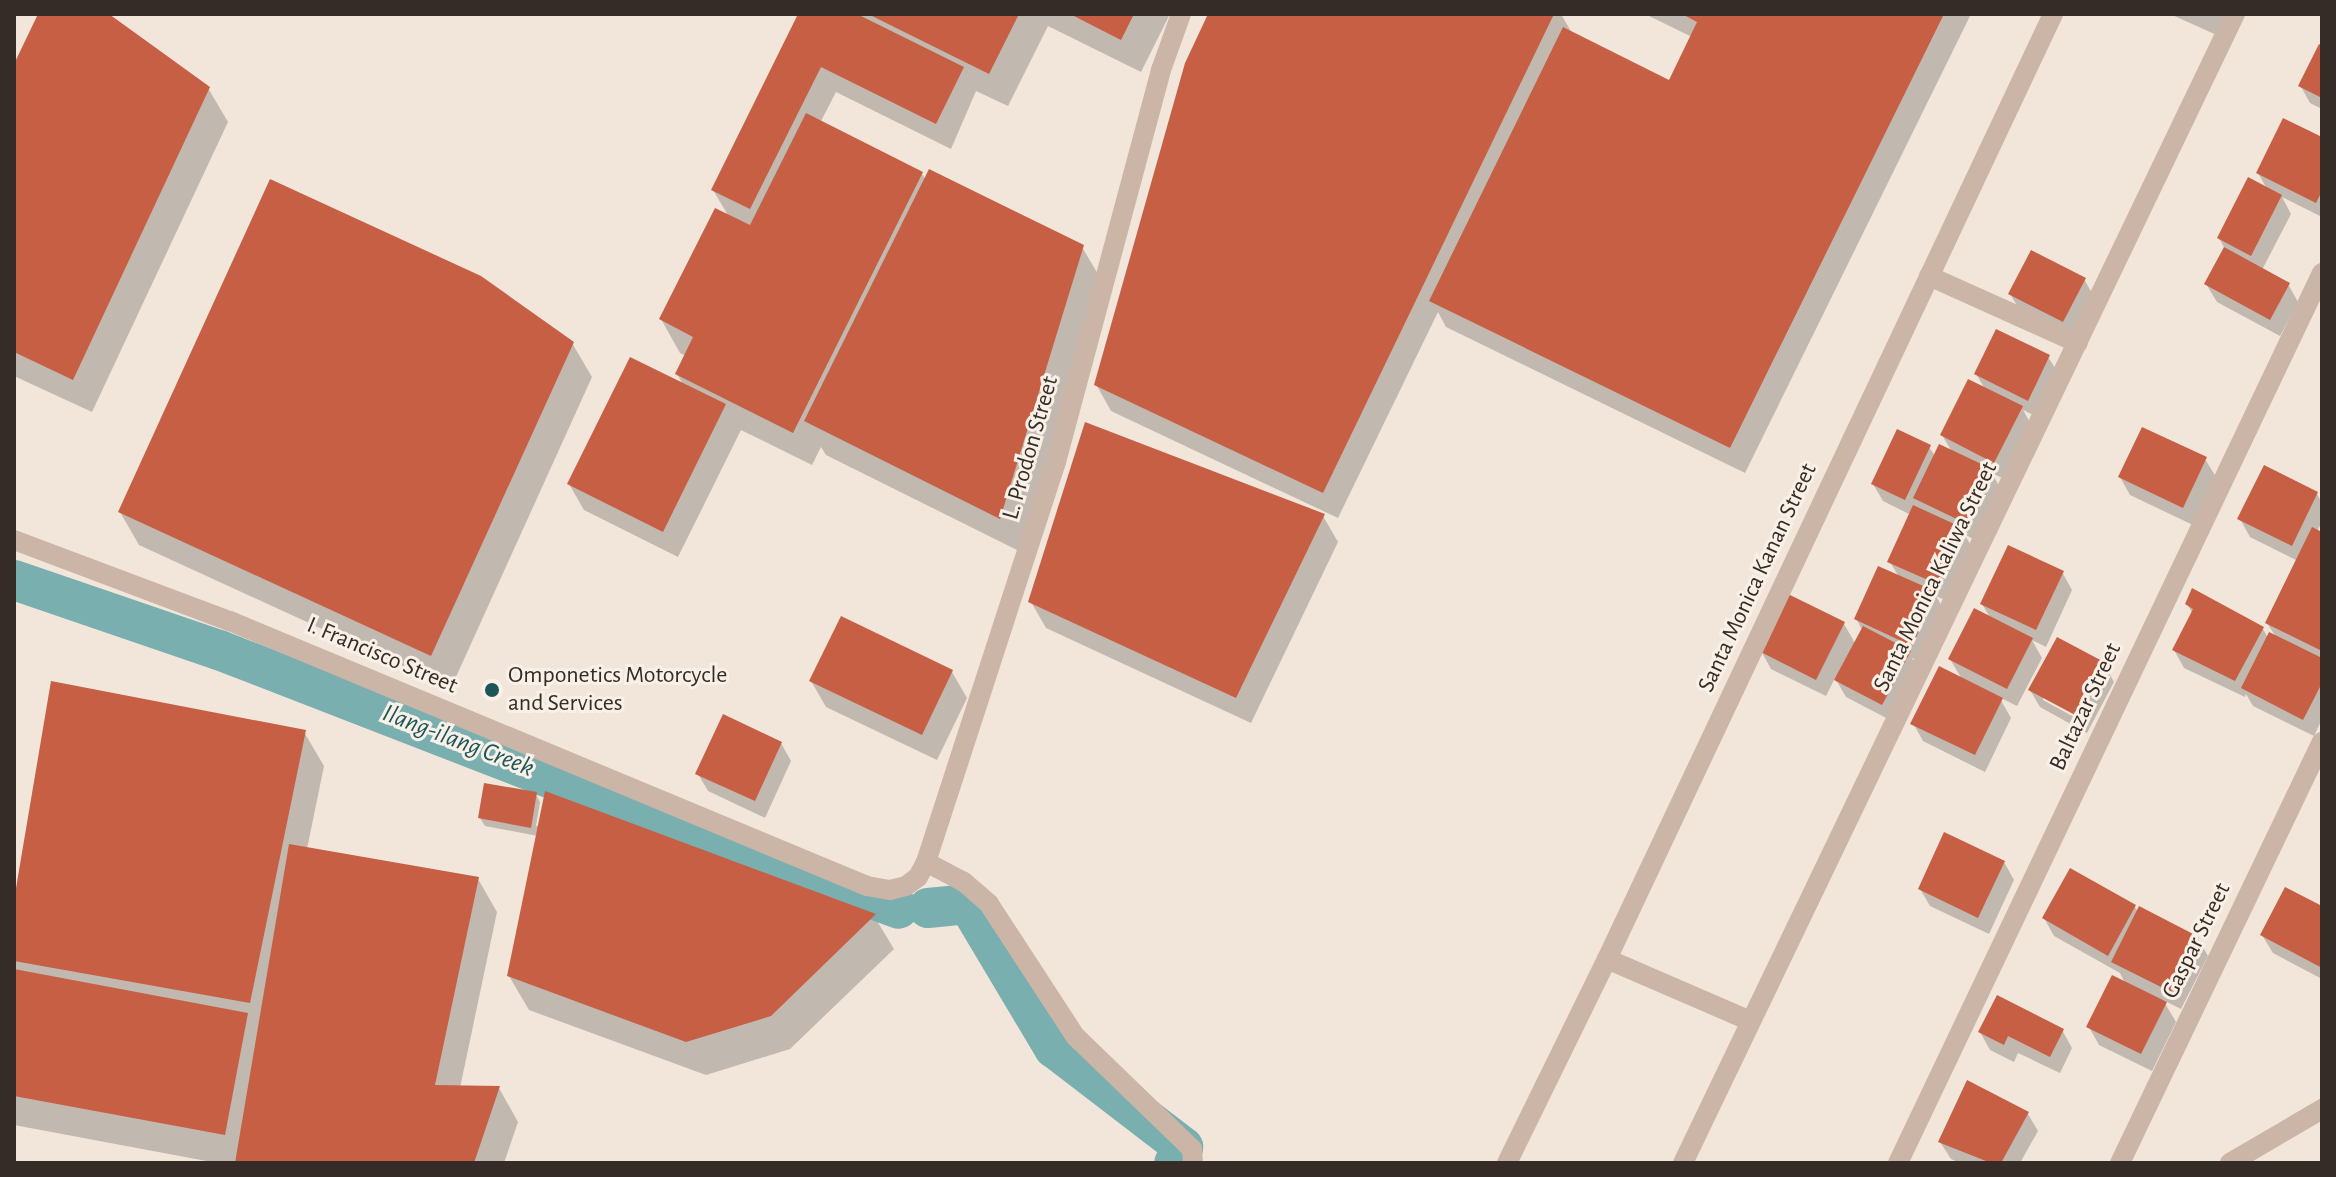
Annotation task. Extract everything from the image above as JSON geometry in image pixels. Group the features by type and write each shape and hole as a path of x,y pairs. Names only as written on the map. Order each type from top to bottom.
{"street":[{"name":"L. Prodon Street","path":"906,886 918,877 926,862 1056,462 1161,70 1181,14"},
{"name":"Santa Monica Kanan Street","path":"1507,1163 1607,959 2053,14"},
{"name":"Santa Monica Kaliwa Street","path":"1683,1163 2235,14"},
{"name":"Baltazar Street","path":"1898,1163 2322,273"},
{"path":"1929,276 2078,343"},
{"name":"I. Francisco Street","path":"14,540 230,621 867,886 890,890 906,886"},
{"name":"Gaspar Street","path":"2120,1163 2322,742"},
{"path":"926,862 964,882 989,904 1075,1036 1192,1149 1193,1163"},
{"path":"1607,959 1750,1021"},
{"path":"2230,1163 2322,1109"}],"building":[{"path":"38,14 109,14 210,87 73,380 14,352 14,64"},
{"path":"798,14 857,14 964,67 936,124 821,67 750,209 711,190"},
{"path":"868,14 1019,14 989,74"},
{"path":"1070,14 1134,14 1121,40"},
{"path":"1208,14 1554,14 1323,493 1094,385 1185,63"},
{"path":"1682,14 1944,14 1730,448 1429,301 1563,27 1669,80 1697,22"},
{"path":"2319,44 2322,46 2322,98 2298,86"},
{"path":"806,113 923,172 793,433 675,374 693,337 659,319 715,208 750,225"},
{"path":"2283,118 2322,137 2322,191 2316,203 2256,173"},
{"path":"929,169 1084,245 1000,519 804,421"},
{"path":"2248,177 2282,195 2251,256 2217,238"},
{"path":"270,179 481,276 574,342 431,656 118,512"},
{"path":"2224,247 2290,283 2270,320 2204,284"},
{"path":"2031,250 2086,278 2063,322 2008,294"},
{"path":"1996,329 2050,355 2028,401 1974,374"},
{"path":"630,357 726,404 663,532 567,484"},
{"path":"1968,379 2023,406 1994,463 1940,435"},
{"path":"1085,422 1325,514 1236,698 1028,602"},
{"path":"2142,427 2207,457 2183,508 2118,477"},
{"path":"1897,429 1931,445 1905,500 1871,484"},
{"path":"1939,444 1992,469 1965,523 1913,498"},
{"path":"2264,465 2318,492 2292,546 2237,519"},
{"path":"1913,505 1963,528 1937,584 1887,562"},
{"path":"2312,527 2322,532 2322,651 2265,623"},
{"path":"2008,545 2064,571 2036,630 1980,604"},
{"path":"1878,566 1937,592 1912,646 1854,619"},
{"path":"2192,588 2264,627 2235,681 2172,650 2193,609 2185,604"},
{"path":"1788,594 1845,622 1816,680 1759,651"},
{"path":"1974,608 2033,638 2007,689 1948,659"},
{"path":"841,616 953,670 922,735 809,681"},
{"path":"1863,626 1911,651 1882,705 1834,680"},
{"path":"2269,632 2322,658 2322,683 2303,720 2241,688"},
{"path":"2057,637 2106,663 2077,716 2028,690"},
{"path":"1939,666 2003,698 1975,755 1910,724"},
{"path":"51,681 306,730 250,1003 14,961 14,900"},
{"path":"723,714 782,742 755,801 695,774"},
{"path":"484,783 537,792 531,828 478,818"},
{"path":"545,791 876,914 771,1016 686,1042 507,976"},
{"path":"1944,832 2005,861 1978,918 1918,889"},
{"path":"289,844 479,877 435,1085 500,1086 474,1163 235,1163"},
{"path":"2070,868 2136,905 2108,956 2042,918"},
{"path":"2285,887 2322,906 2322,968 2260,935"},
{"path":"2139,906 2199,937 2171,992 2111,962"},
{"path":"14,969 248,1013 225,1135 14,1096"},
{"path":"2112,975 2167,1002 2141,1054 2086,1027"},
{"path":"1997,995 2064,1029 2050,1057 2008,1036 2004,1045 1978,1032"},
{"path":"1967,1080 2029,1112 2001,1163 1991,1163 1938,1142"}],"waterway":[{"name":"Ilang-ilang Creek","path":"14,580 219,650 621,806 899,909"},
{"name":"Ilang-ilang Creek","path":"928,908 968,904 1054,1048 1183,1147 1174,1163"}],"place":[{"name":"Omponetics Motorcycle and Services","path":"492,690"}]}
